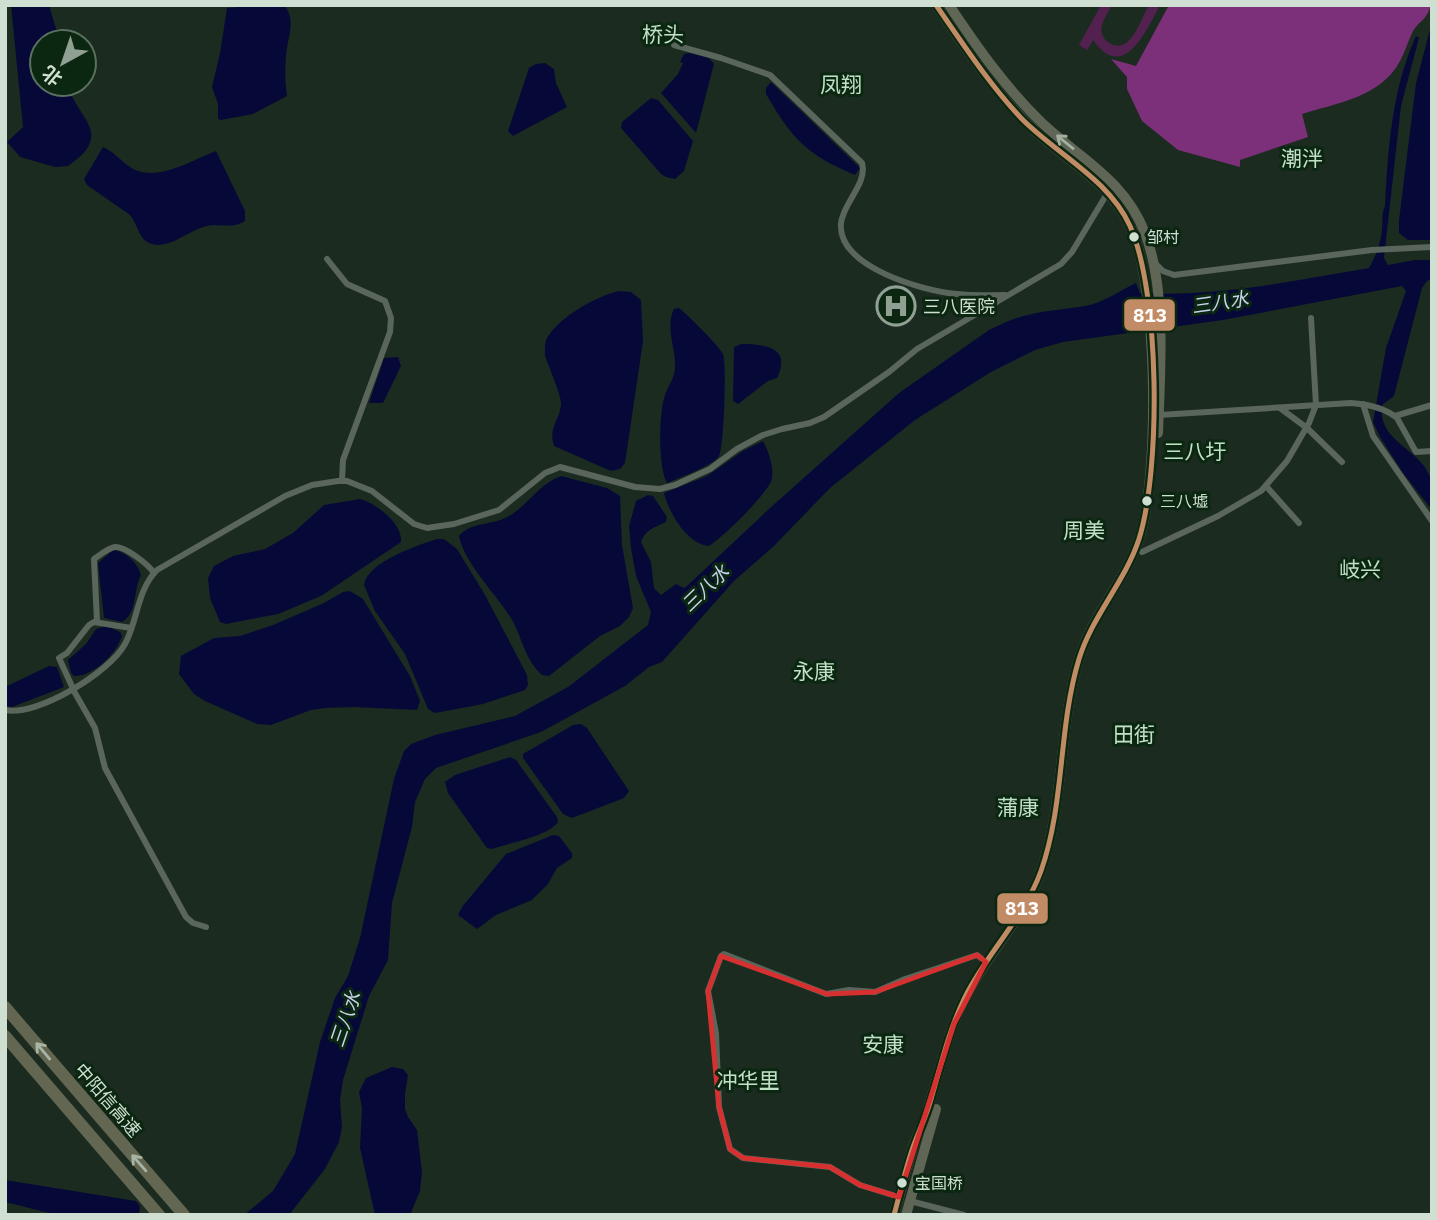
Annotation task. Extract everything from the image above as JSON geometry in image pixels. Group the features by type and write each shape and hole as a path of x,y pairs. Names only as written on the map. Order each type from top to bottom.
{"highway":[{"name":"中阳信高速","path":"5,1007 184,1215"},
{"name":"中阳信高速","path":"5,1036 159,1215"}],"main road":[{"path":"894,1215 904,1199 969,1006 983,979 1026,916 1047,877 1060,825 1074,712 1086,659 1099,626 1142,552 1150,527 1155,497 1159,415 1157,343 1149,276 1135,235 1108,192 1036,131 1007,102 936,5"},
{"path":"949,5 982,54 1014,94 1043,124 1121,191 1144,231 1152,260 1149,276"},
{"path":"906,1215 904,1199 915,1142 926,1118 954,1024 970,988 1020,912 1040,874 1054,824 1068,704 1080,657 1093,623 1125,569 1141,534 1151,464 1157,343"}],"street":[{"path":"674,45 767,73 862,163 863,173 844,212 841,225 844,242 859,259 888,275 932,290 957,295 1007,295"},
{"path":"5,710 32,707 73,688 110,663 125,645 146,584 154,573 285,496 312,485 342,481 372,491 414,524 427,528 454,524 499,510 545,473 560,467 585,472 622,485 648,489 668,487 710,469 737,449 763,435 824,417 917,349 1055,269 1066,259 1108,192"},
{"path":"1152,260 1163,271 1174,275 1372,250 1432,247"},
{"path":"327,259 347,284 385,301 391,318 390,332 343,460 342,481"},
{"path":"1142,552 1218,516 1266,486 1287,461 1307,428 1316,405 1311,318"},
{"path":"1363,404 1373,436 1432,521"},
{"path":"1159,415 1363,404 1395,416 1416,452 1432,451"},
{"path":"1395,416 1432,405"},
{"path":"1280,408 1307,428 1342,462"},
{"path":"1266,486 1299,523"},
{"path":"97,621 94,559 120,547 146,562 154,573"},
{"path":"131,628 97,621 89,625 68,653 59,658 95,728 105,768 184,914 193,923 206,927"},
{"path":"964,1215 860,1185 830,1167 743,1158 733,1152 719,1107 716,1033 708,991 724,954 826,994 849,990 875,992 977,955 986,962"}],"highlighted area":[{"path":"977,955 986,962 954,1024 899,1197 860,1185 830,1167 743,1158 730,1149 719,1107 708,991 721,956 827,994 875,992"}],"shaded area":[{"path":"1101,5 1112,5 1101,30 1108,42 1117,46 1126,43 1133,36 1149,5 1160,5 1133,48 1124,55 1115,56 1104,52 1093,40 1087,50 1079,45"},
{"path":"1169,5 1431,5 1413,31 1400,61 1382,83 1357,97 1302,114 1308,137 1240,160 1240,167 1178,150 1142,121 1127,89 1127,77 1111,59 1136,66"}],"water":[{"path":"11,5 49,5 56,28 28,28 28,98 73,98 89,125 90,144 68,166 55,167 20,157 7,142 23,127"},
{"path":"284,5 290,16 285,66 287,96 253,114 218,119 218,104 212,87 227,8"},
{"path":"1432,22 1432,240 1408,240 1399,233 1399,220 1416,83"},
{"name":"三八水","path":"1416,36 1419,38 1401,106 1384,258 1388,265 1432,260 1432,279 1422,288 1394,396 1382,405 1382,418 1392,436 1425,467 1432,485 1432,510 1403,473 1373,422 1386,348 1406,291 1402,286 1223,320 1063,342 1035,350 991,372 915,420 830,488 773,547 734,581 662,662 649,667 625,686 541,732 436,768 425,779 415,802 412,827 392,903 388,960 369,996 343,1080 339,1142 325,1169 289,1215 244,1215 273,1191 295,1154 320,1042 335,998 348,976 360,938 394,779 404,751 411,744 435,735 515,716 568,687 648,625 651,612 636,576 631,548 629,526 636,501 648,495 653,496 667,517 666,522 648,532 641,542 651,562 654,588 661,595 676,584 684,588 899,393 989,330 1036,313 1105,300 1136,283 1140,293 1197,293 1254,287 1369,268 1378,249 1381,234 1396,98"},
{"path":"684,54 709,58 714,64 696,133 661,93 678,74"},
{"path":"545,63 554,69 556,83 567,107 513,136 508,131 529,68"},
{"path":"771,82 860,168 855,175 824,160 802,144 784,123 766,94 766,88"},
{"path":"651,98 658,100 693,141 684,171 675,179 661,174 621,128 622,122"},
{"path":"103,147 130,167 151,173 173,169 216,151 245,211 245,221 235,225 203,227 165,244 148,242 141,236 130,215 87,185 84,179"},
{"path":"618,291 631,292 641,300 643,341 625,463 620,469 611,471 554,446 552,434 561,400 545,356 545,348 547,337 571,314 590,302"},
{"path":"679,308 723,354 724,423 721,450 716,460 667,483 661,454 661,417 664,398 675,371 670,323 674,309"},
{"path":"741,344 774,349 779,354 781,368 777,378 768,381 738,404 733,401 734,347"},
{"path":"398,357 401,366 383,403 369,403 384,358"},
{"path":"763,441 770,459 772,478 769,485 755,504 709,546 693,540 675,518 664,493 707,476 743,451"},
{"path":"561,476 607,488 620,496 622,545 633,608 620,626 600,636 549,676 542,675 536,669 511,618 467,557 459,536 470,528 509,516 547,484"},
{"path":"360,499 387,515 398,528 401,542 321,596 278,614 226,624 220,622 210,598 208,578 214,566 233,556 265,549 293,533 324,505"},
{"path":"437,539 444,539 457,549 485,595 527,675 528,685 525,690 483,704 435,713 428,709 405,654 375,611 364,585 367,577 383,562"},
{"path":"113,550 130,558 141,575 131,613 122,622 104,618 98,563"},
{"path":"350,591 363,599 410,676 420,701 417,710 325,708 311,710 271,725 257,724 194,694 179,674 181,656 214,638 240,636 273,625"},
{"path":"107,626 120,632 122,636 115,650 89,673 74,676 68,660 86,644 96,629"},
{"path":"49,666 57,667 64,687 12,707 7,706 5,687"},
{"path":"581,724 587,728 629,791 624,798 572,818 563,814 523,758 523,754 573,725"},
{"path":"510,757 516,760 558,822 538,835 492,849 487,848 448,793 445,782 455,775"},
{"path":"553,835 559,836 572,853 572,858 557,868 548,884 532,900 496,915 477,929 458,915 506,854"},
{"path":"392,1067 403,1069 408,1075 405,1109 417,1130 422,1172 420,1191 410,1215 375,1215 360,1148 362,1108 359,1092 366,1078"},
{"path":"5,1180 136,1201 140,1206 139,1215 57,1215 5,1202"}],"transit line":[{"name":"813","path":"894,1215 909,1158 929,1106 959,1009 984,965 1025,904 1041,871 1054,819 1072,685 1085,643 1126,570 1139,539 1146,508 1154,427 1152,336 1147,293 1140,256 1130,226 1109,194 1035,131 1009,105 936,5"}],"place":[{"name":"邹村","path":"1134,237"},
{"name":"三八医院","path":"896,306"},
{"name":"三八墟","path":"1147,501"},
{"name":"宝国桥","path":"902,1183"}],"district":[{"name":"桥头","path":"663,34"},
{"name":"凤翔","path":"841,84"},
{"name":"潮泮","path":"1302,158"},
{"name":"三八圩","path":"1195,451"},
{"name":"周美","path":"1084,530"},
{"name":"岐兴","path":"1360,569"},
{"name":"永康","path":"814,671"},
{"name":"田街","path":"1134,734"},
{"name":"蒲康","path":"1018,807"},
{"name":"安康","path":"883,1044"},
{"name":"冲华里","path":"748,1080"}]}
